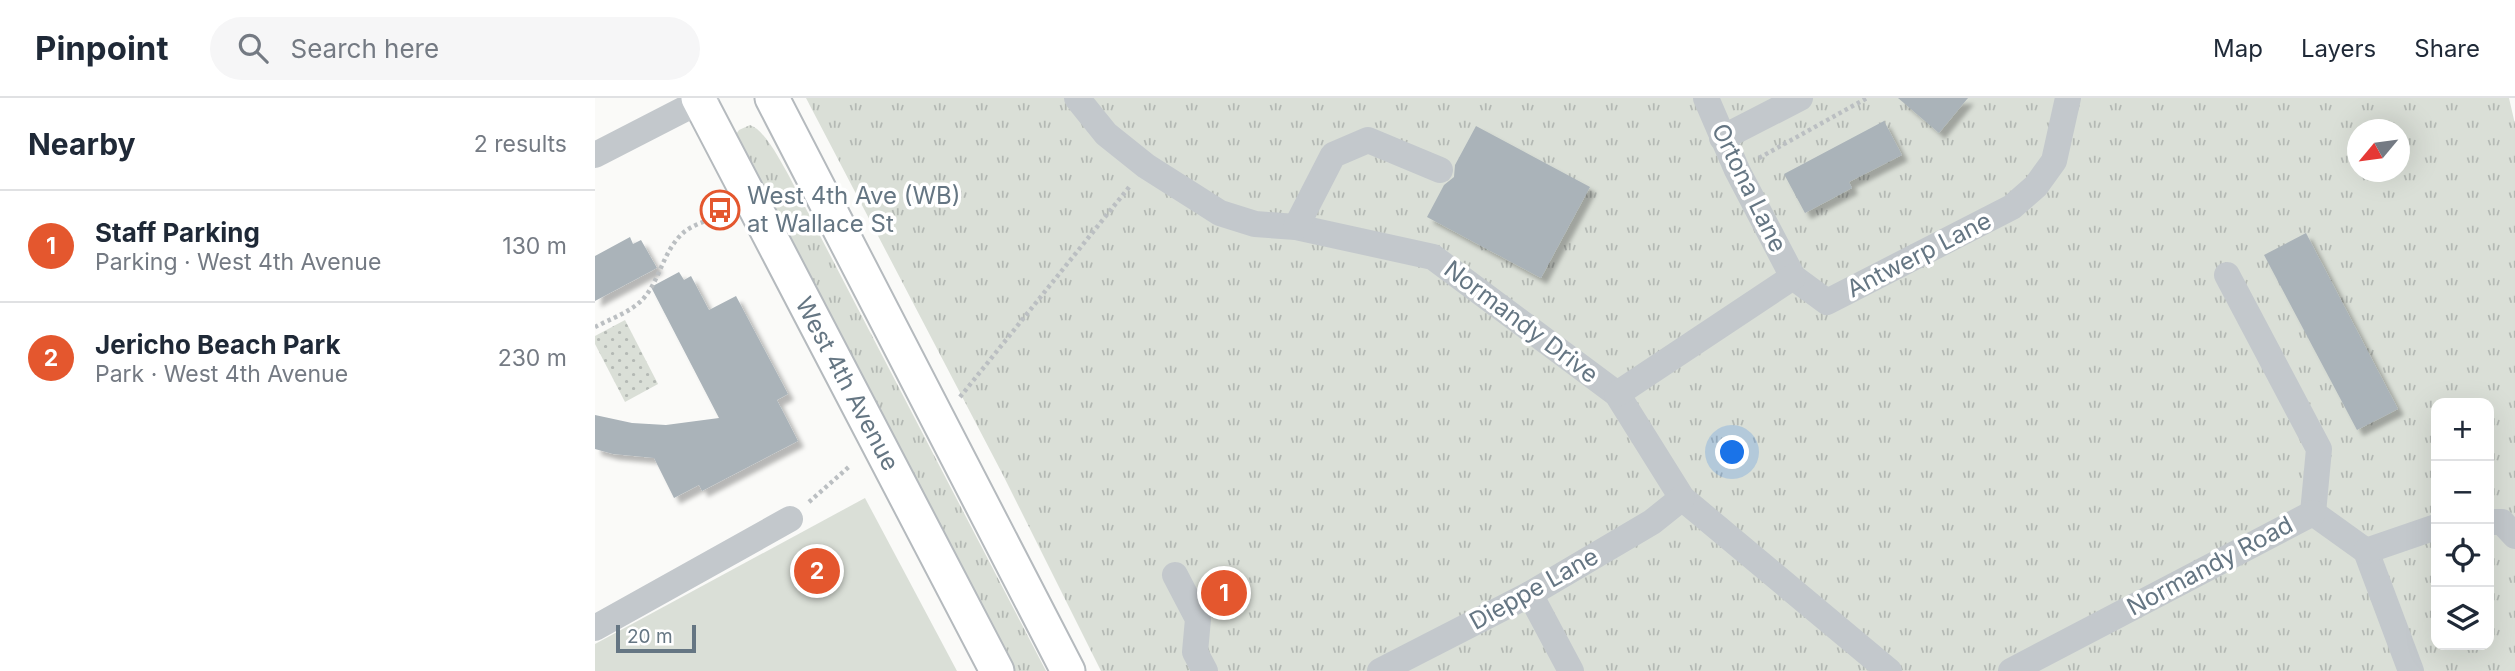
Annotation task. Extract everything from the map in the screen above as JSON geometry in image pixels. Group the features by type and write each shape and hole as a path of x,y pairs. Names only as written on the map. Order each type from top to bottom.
{"main road":[{"path":"772,98 1068,671"},
{"name":"West 4th Avenue","path":"701,99 997,671"}],"street":[{"name":"Normandy Drive","path":"1077,98 1106,134 1146,166 1220,212 1255,224 1296,228 1433,257 1617,394 1682,498 1879,668"},
{"name":"Ortona Lane","path":"1706,98 1737,170 1793,277"},
{"path":"1722,138 1800,98"},
{"name":"Antwerp Lane","path":"1793,277 1827,302 2012,207 2036,186 2054,161 2069,98"},
{"path":"595,155 701,99"},
{"path":"1296,228 1333,155 1368,140 1440,170"},
{"path":"2227,275 2319,449 2313,513"},
{"path":"1617,394 1793,277"},
{"name":"Dieppe Lane","path":"1380,671 1530,594 1652,522 1682,498"},
{"name":"Normandy Road","path":"2011,671 2313,513 2366,551"},
{"path":"595,628 790,519"},
{"path":"2494,522 2502,522 2515,536"},
{"path":"2411,671 2366,551 2431,529"},
{"path":"1175,575 1198,619 1195,652 1205,671"},
{"path":"1530,594 1571,671"}],"path":[{"path":"1737,170 1867,98"},
{"path":"958,400 1146,166"},
{"path":"595,327 636,306 644,298 682,234 722,214"},
{"path":"790,519 851,465"}],"green space":[{"path":"806,98 2509,98 2515,124 2515,671 1101,671 1003,475"},
{"path":"750,125 767,140 789,176 1046,671 1010,671 734,137 739,130"},
{"path":"625,320 658,384 625,402 595,344 595,336"},
{"path":"865,498 957,671 595,671 595,644"}],"building":[{"path":"1898,98 1968,98 1939,133"},
{"path":"1884,121 1902,155 1849,182 1852,188 1805,213 1784,174"},
{"path":"1476,126 1590,187 1541,278 1427,217 1444,185 1454,177 1455,165"},
{"path":"2306,233 2398,409 2357,430 2264,255"},
{"path":"630,237 633,244 641,240 657,268 595,301 595,256"},
{"path":"679,272 684,280 691,276 709,310 736,296 788,394 777,400 798,441 702,491 699,485 674,498 654,458 613,454 595,449 595,415 632,423 666,425 719,418 651,287"}],"place":[{"name":"West 4th Ave (WB) at Wallace St","path":"720,210"},
{"name":"Jericho Beach Park","path":"817,571"},
{"name":"Staff Parking","path":"1224,593"}]}
